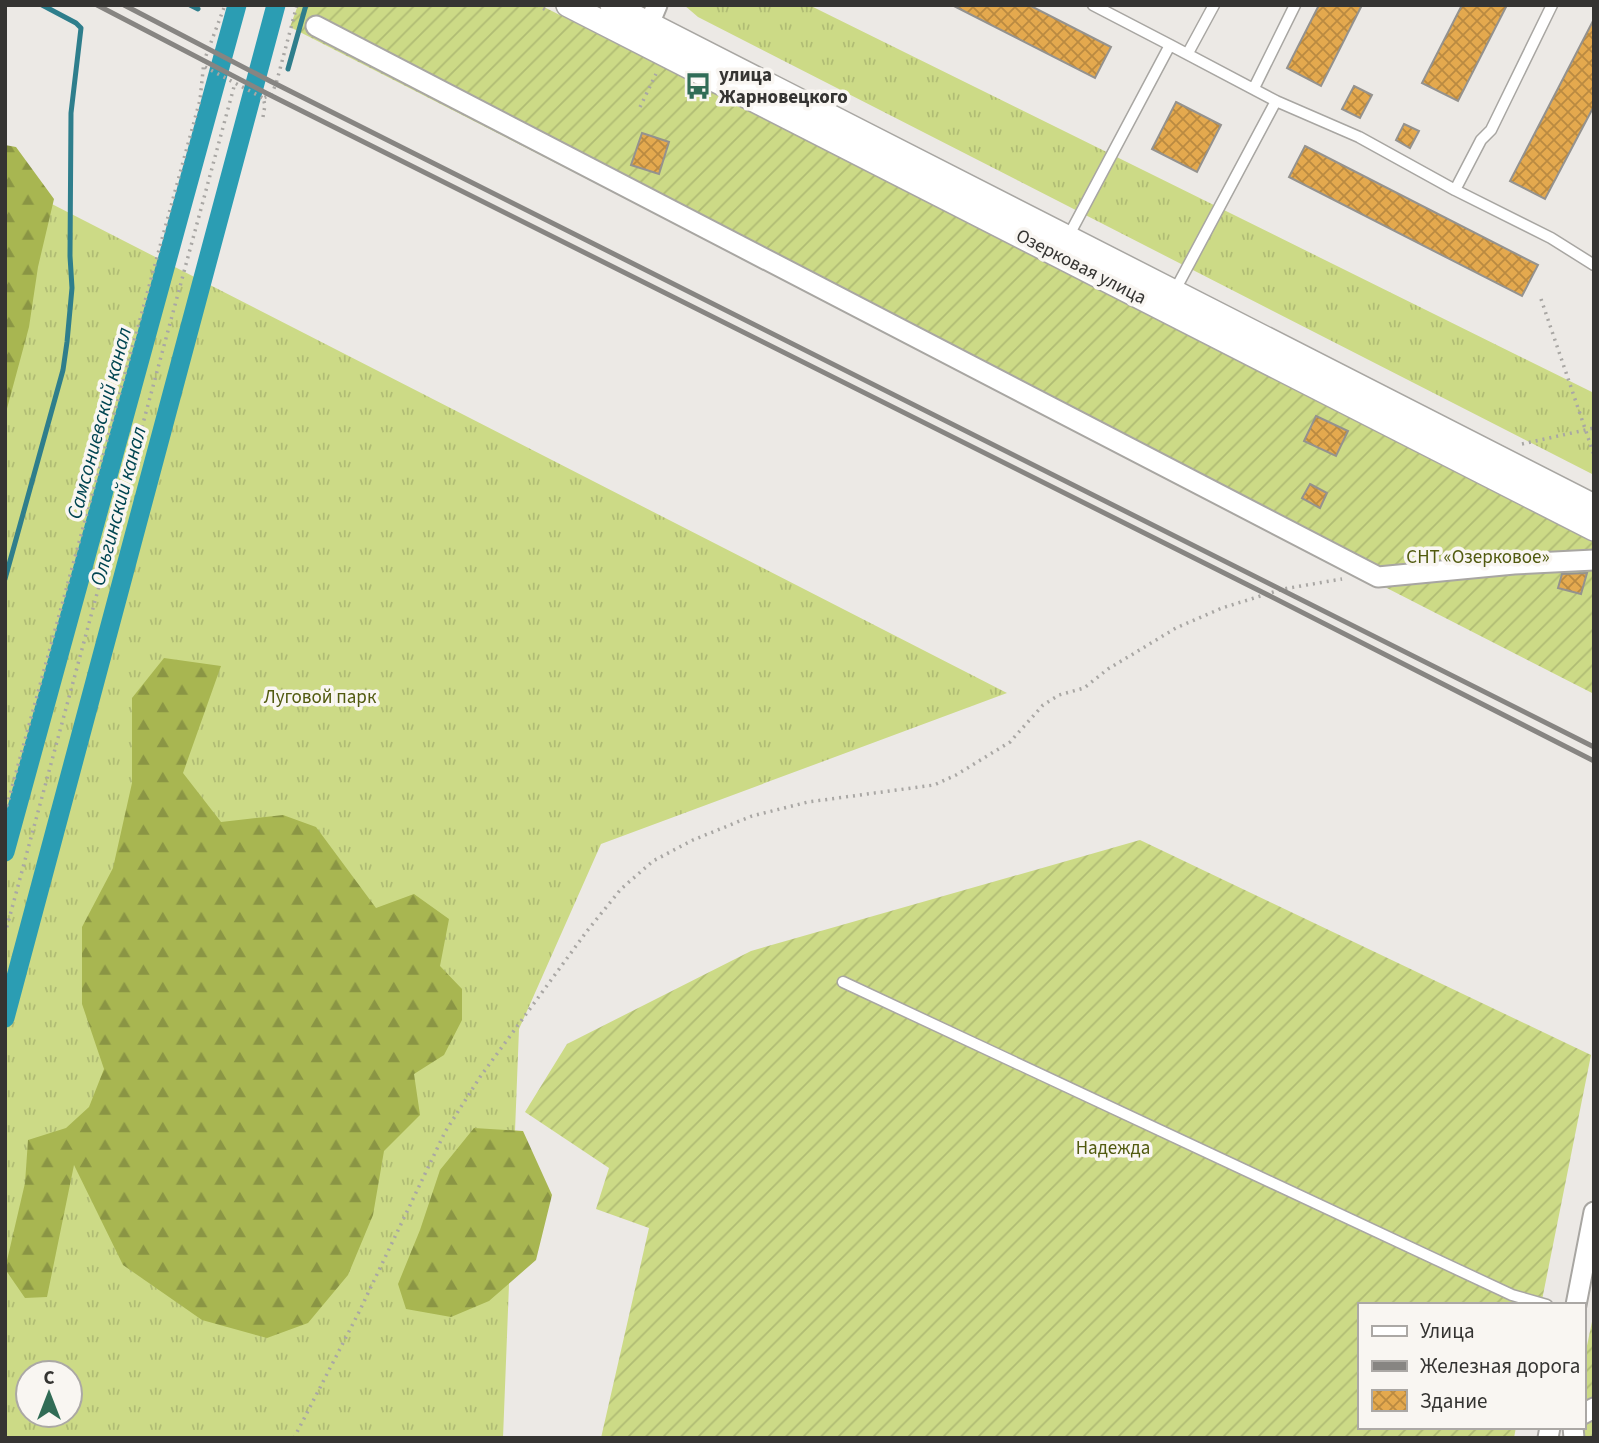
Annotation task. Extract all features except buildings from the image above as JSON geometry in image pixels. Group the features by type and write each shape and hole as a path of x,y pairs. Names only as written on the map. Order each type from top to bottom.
{"street":[{"name":"Озерковая улица","path":"568,5 649,25"},
{"name":"Озерковая улица","path":"612,5 1594,529"},
{"path":"303,20 1378,577 1514,564 1594,560"},
{"name":"Озерковая улица","path":"1169,301 1594,506"},
{"path":"1576,1303 1594,1212"}],"lane":[{"path":"1093,5 1276,101 1359,137 1550,238 1594,265"},
{"path":"1188,53 1214,5"},
{"path":"1254,88 1295,5"},
{"path":"1455,190 1481,140 1491,130 1552,5"},
{"path":"1063,246 1170,45"},
{"path":"1169,301 1276,101"},
{"path":"843,982 1512,1295 1540,1303"}],"path":[{"path":"5,813 200,100 204,61 225,5"},
{"path":"205,67 263,98 271,96 303,20 297,5"},
{"path":"640,107 659,69"},
{"path":"5,934 235,83"},
{"path":"263,98 264,117"},
{"path":"1541,299 1594,454"},
{"path":"1522,444 1594,428"},
{"path":"294,1438 348,1335 445,1132 480,1077 587,931 621,889 653,861 693,840 752,816 808,802 934,785 956,775 1010,742 1043,705 1059,695 1084,688 1108,669 1176,628 1222,608 1283,589 1345,579"}],"green space":[{"name":"СНТ «Озерковое»","path":"298,5 540,5 1594,538 1594,694 290,27"},
{"path":"684,5 809,5 1594,393 1594,475 698,17"},
{"path":"5,145 16,147 54,199 38,267 29,327 5,416"},
{"name":"Луговой парк","path":"5,180 1007,693 601,844 519,1029 503,1438 5,1438"},
{"path":"164,658 221,666 183,773 221,822 283,815 316,827 376,908 414,894 449,919 440,966 462,989 462,1020 444,1055 414,1074 420,1115 384,1151 373,1215 348,1275 308,1323 267,1338 202,1320 123,1265 74,1165 47,1297 25,1298 5,1269 25,1183 28,1140 66,1128 89,1107 104,1069 82,1004 82,927 113,868 132,783 132,698"},
{"name":"Надежда","path":"1140,840 1591,1055 1541,1303 1358,1303 1358,1429 1516,1429 1514,1438 601,1438 649,1228 596,1209 609,1168 525,1112 567,1044 751,951"},
{"path":"474,1128 523,1131 552,1195 536,1260 489,1301 451,1317 406,1309 398,1284 440,1170"},
{"path":"1594,1312 1594,1438 1569,1438 1571,1429 1585,1429 1585,1355"}],"waterway":[{"path":"5,579 63,370 72,288 71,113 81,28 42,5"},
{"path":"190,5 198,9"},
{"name":"Самсониевский канал","path":"5,852 237,5"},
{"name":"Ольгинский канал","path":"5,1018 276,5"},
{"path":"288,69 306,5"}],"railway":[{"path":"97,5 266,93 1594,761"},
{"path":"124,5 1594,747"}],"place":[{"name":"улица Жарновецкого","path":"698,86"}]}
